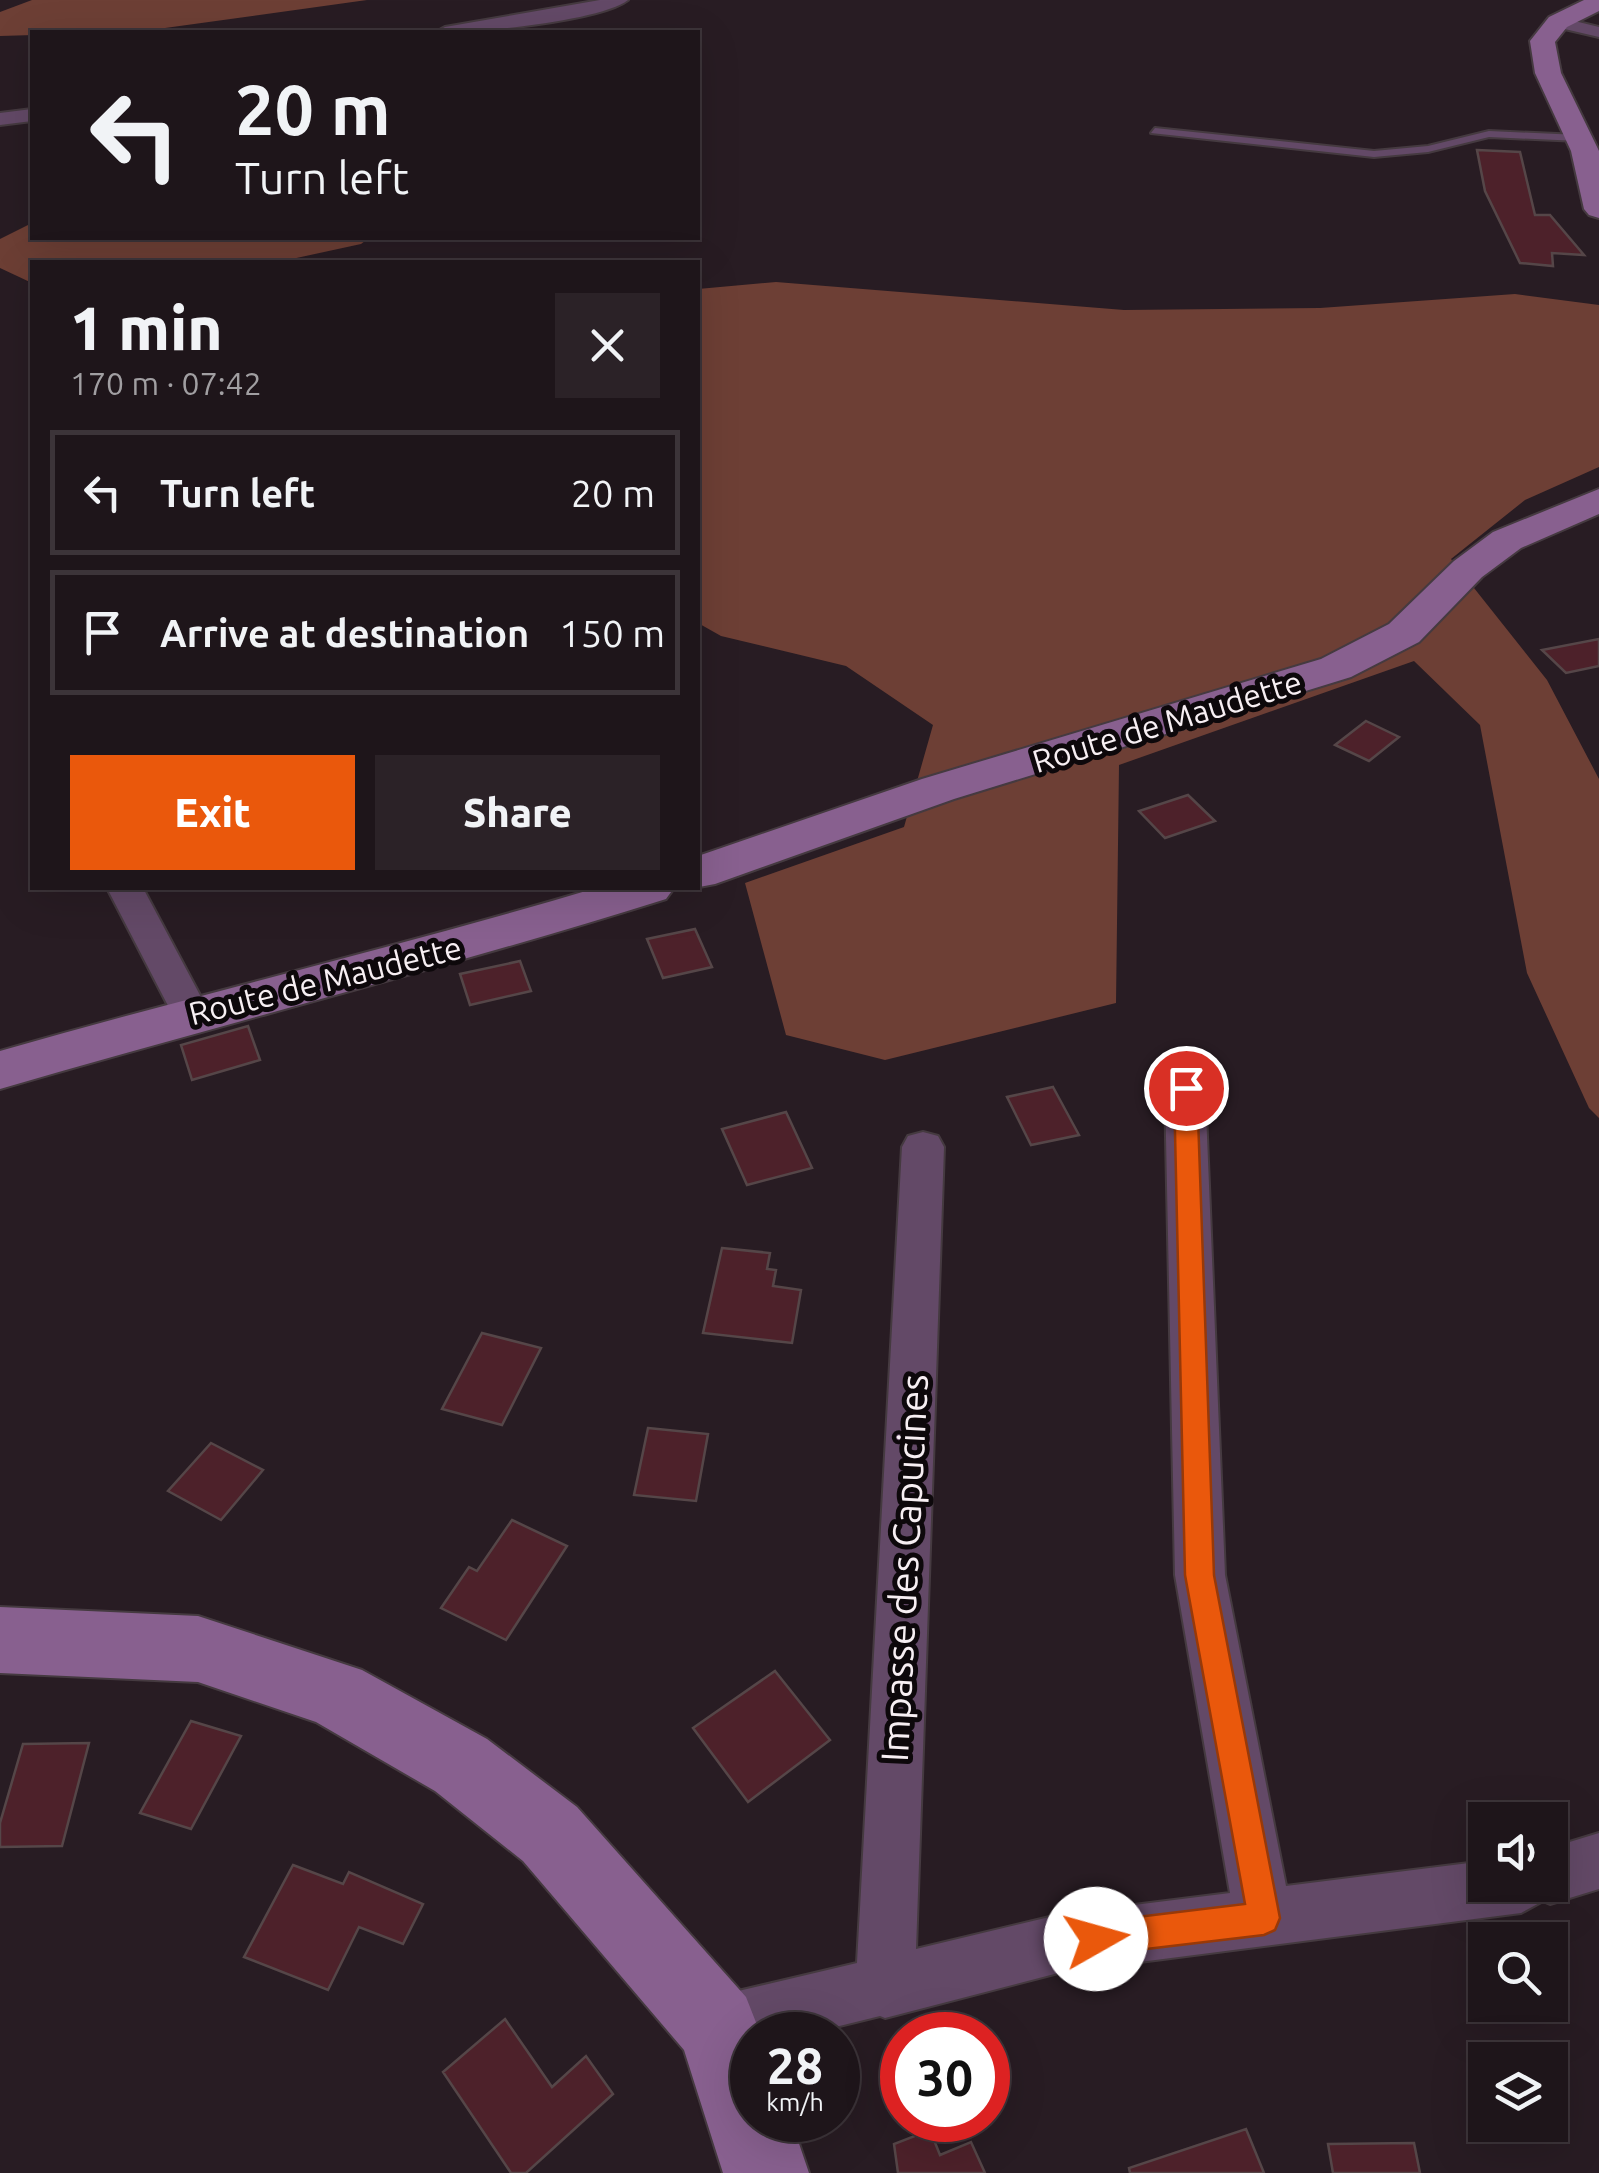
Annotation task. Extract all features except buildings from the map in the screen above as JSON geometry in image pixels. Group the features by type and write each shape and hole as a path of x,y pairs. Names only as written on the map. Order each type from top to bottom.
{"street":[{"path":"457,30 588,9 619,0"},
{"path":"1599,2 1558,22 1542,40 1543,54 1578,138 1599,210"},
{"path":"1558,22 1599,32"},
{"path":"0,119 30,115"},
{"name":"Route de Maudette","path":"700,871 938,789 1336,668 1404,633 1468,569 1507,540 1599,500"},
{"path":"126,890 191,1014"},
{"name":"Route de Maudette","path":"0,1070 191,1014 453,948 642,890"},
{"path":"1186,1088 1200,1575 1264,1918"},
{"name":"Impasse des Capucines","path":"886,1988 924,1147"},
{"path":"0,1640 198,1649 336,1694 462,1765 550,1834 716,2026 766,2173"},
{"path":"1568,1870 1599,1861"},
{"path":"716,2026 1062,1943 1468,1892"}],"lane":[{"path":"1155,131 1374,154 1428,150 1489,134 1578,138"}],"shaded area":[{"path":"32,0 367,0 150,30 30,30 30,35 0,36 0,12"},
{"path":"30,224 30,240 366,240 287,260 30,260 30,282 0,268 0,239"},
{"path":"776,282 1124,310 1320,308 1515,294 1599,305 1599,467 1525,500 1451,559 1547,680 1599,779 1599,1118 1589,1108 1527,973 1480,725 1414,661 1119,765 1116,1003 885,1060 786,1035 745,883 904,827 933,725 846,666 721,636 700,624 700,289"}],"route":[{"path":"1096,1939 1264,1918 1208,1639 1200,1575 1186,1088"}]}
